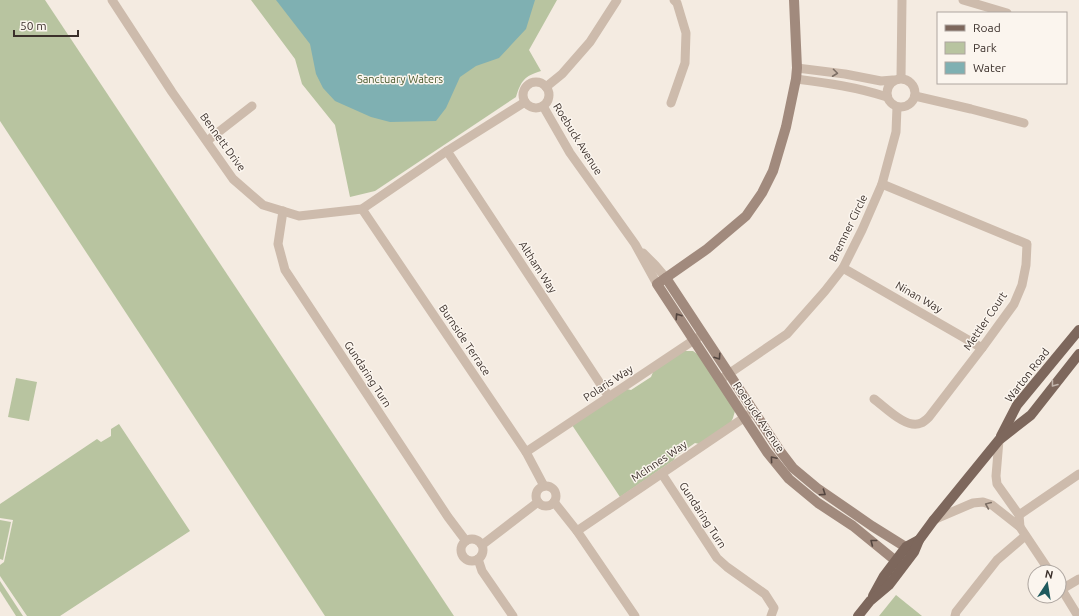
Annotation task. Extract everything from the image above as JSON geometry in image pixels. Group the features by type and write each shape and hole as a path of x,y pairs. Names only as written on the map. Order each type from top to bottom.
{"main road":[{"name":"Warton Road","path":"999,440 1017,405 1079,330"},
{"name":"Warton Road","path":"858,616 870,601 889,585 899,564 910,549 919,540 933,520 999,440 1030,415 1079,354"}],"street":[{"name":"Bennett Drive","path":"112,0 172,92 233,179 263,205 299,216 362,209 447,151 525,102"},
{"path":"546,87 562,74 590,42 617,0"},
{"path":"671,103 685,63 686,33 677,3 674,0"},
{"path":"661,281 707,249 746,216 762,194 773,171 782,142 796,79 797,68 794,0"},
{"path":"797,68 845,74 881,81 897,79 909,81 913,84 915,89 915,96 909,105 898,107 889,101 887,97 887,88 897,79 902,0"},
{"path":"964,0 1004,12"},
{"path":"796,79 858,88 887,97"},
{"path":"536,82 541,83 546,87 549,95 543,106 534,108 525,102 523,95 527,85 536,82"},
{"path":"915,96 1024,123"},
{"path":"206,141 252,106"},
{"name":"Roebuck Avenue","path":"543,106 570,152 635,244 655,265 661,281 694,340 767,452 789,479 818,503 854,527 899,564"},
{"name":"Bremner Circle","path":"720,380 728,373 787,334 843,268 862,230 882,184 896,132 898,107"},
{"name":"Altham Way","path":"447,151 609,397"},
{"name":"Mettler Court","path":"874,399 906,423 922,423 929,417 1014,304 1022,284 1026,265 1027,244 882,184"},
{"name":"Burnside Terrace","path":"362,209 526,452 544,486 550,487 555,492 556,495 554,502 577,531 635,616"},
{"name":"Gundaring Turn","path":"283,211 278,244 284,270 448,517 466,541"},
{"name":"Ninan Way","path":"843,268 982,348"},
{"name":"Roebuck Avenue","path":"661,281 703,334 780,451 793,468 817,488 860,518 910,549"},
{"name":"Polaris Way","path":"526,452 703,334"},
{"name":"McInnes Way","path":"577,531 754,411"},
{"path":"999,440 996,476 997,484 1019,515 1020,527"},
{"name":"Gundaring Turn","path":"662,474 717,558 727,568 765,594 774,608 771,616"},
{"path":"1019,515 1079,474"},
{"path":"797,485 804,477"},
{"path":"544,486 540,487 536,493 536,500 544,506 554,502"},
{"path":"482,545 538,502"},
{"path":"933,520 973,503 983,502 992,506 1020,527 1045,564"},
{"path":"854,527 860,518"},
{"path":"955,616 956,612 997,560 1026,536"},
{"path":"473,539 477,540 482,545 483,552 478,559 471,561 463,556 461,549 466,541 473,539"},
{"path":"478,559 482,571 513,616"},
{"path":"1067,584 1079,579"},
{"path":"1067,598 1078,616"}],"green space":[{"path":"0,0 45,0 454,616 325,616 0,121"},
{"name":"Sanctuary Waters","path":"251,0 557,0 529,50 541,71 527,77 524,80 516,97 375,191 350,197 335,125 302,84 295,59"},
{"path":"683,351 693,351 699,355 735,411 733,418 730,424 699,444 695,443 675,457 674,460 620,497 572,425 627,389 631,390 651,377 653,372"},
{"path":"16,378 37,382 29,421 8,417"},
{"path":"119,424 190,531 60,616 27,616 0,576 0,565 4,562 13,520 0,518 0,504 97,439 101,442 111,436 111,429"},
{"path":"0,520 11,522 3,560 0,559"},
{"path":"0,581 23,616 16,616 0,591"},
{"path":"896,595 922,616 879,616"}],"water":[{"name":"Sanctuary Waters","path":"276,0 535,0 526,29 499,58 476,66 460,77 446,108 436,121 390,122 371,117 335,101 323,88 316,74 310,44"}]}
